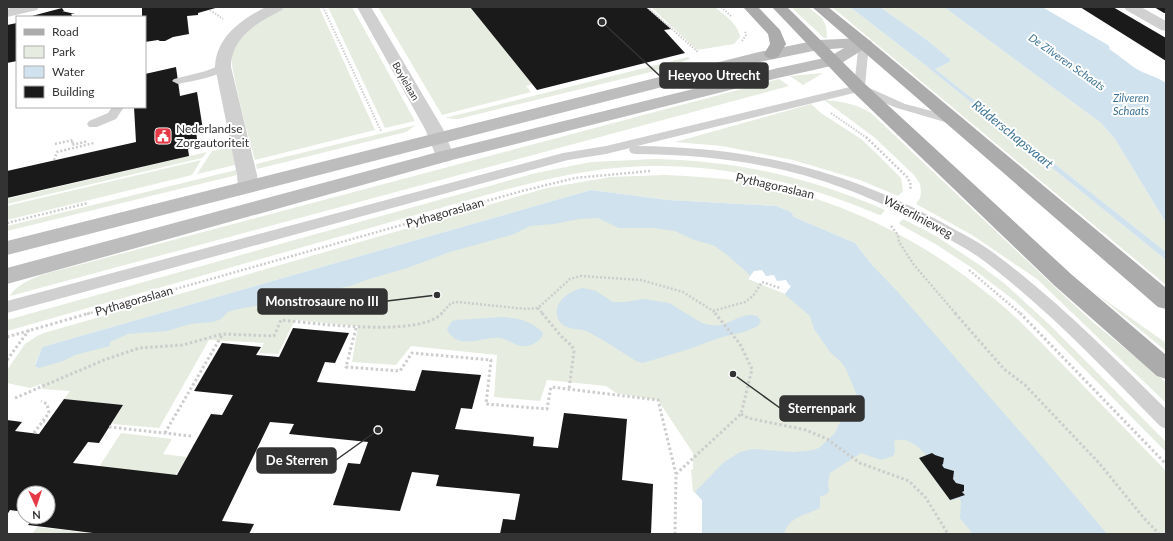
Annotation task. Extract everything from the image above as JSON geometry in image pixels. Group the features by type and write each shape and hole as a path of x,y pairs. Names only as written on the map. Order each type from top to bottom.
{"main road":[{"path":"750,7 775,33 778,44 772,54"},
{"path":"779,7 859,88 1063,280 1166,369"},
{"path":"819,7 864,43 1166,301"},
{"path":"7,276 442,148 772,54 818,45 864,43"},
{"path":"7,248 248,187 442,148 834,61 864,43"}],"street":[{"path":"7,13 32,7"},
{"path":"248,187 247,175 223,67 224,53 232,40 244,28 277,7"},
{"name":"Boylelaan","path":"364,7 434,128 442,148"},
{"path":"1131,7 1166,27"}],"lane":[{"path":"864,43 859,88 901,106 955,121"},
{"path":"178,81 210,73 223,67"},
{"name":"Pythagoraslaan","path":"7,307 567,156 606,150 859,88"},
{"path":"93,124 112,116 117,108"},
{"name":"Waterlinieweg","path":"606,150 659,149 708,152 753,158 806,170 860,188 900,206 932,222 984,254 1026,287 1166,421"}],"path":[{"path":"323,7 381,131"},
{"path":"647,7 701,55"},
{"path":"210,10 220,18"},
{"path":"812,100 861,132 906,177 911,185 910,191 900,206"},
{"path":"55,144 73,140 72,145 81,143"},
{"name":"Pythagoraslaan","path":"7,337 522,191 575,178 627,172 654,171"},
{"name":"Waterlinieweg","path":"899,229 888,223 898,235 899,242 914,265 948,305 1004,369 1025,385 1099,463 1143,518 1159,534"},
{"path":"962,265 1015,308 1166,464"},
{"path":"15,398 104,360 139,348 183,344 222,334 274,336 281,320 356,328 425,323 437,319 451,303 458,302 526,310 538,308 570,279 581,276 641,280 684,292 713,311 737,339 746,354 752,369 741,414 676,474"},
{"path":"713,311 745,302 754,296 762,282 780,288"},
{"path":"538,308 561,336 572,346 574,351 569,389"},
{"path":"356,328 346,367 400,372 412,353 491,360 486,404 547,409 551,387 658,400 676,474 675,534"},
{"path":"7,360 29,330"},
{"path":"165,433 222,334"},
{"path":"34,433 49,413 49,407 47,404 41,401"},
{"path":"741,414 748,418 806,430 827,439 860,462 908,481 926,498 948,534"},
{"path":"43,421 48,421"},
{"path":"109,427 191,436"}],"green space":[{"path":"286,7 319,7 375,130 255,160 238,94 232,66 232,55 235,46 246,31 261,19"},
{"path":"328,7 352,7 415,121 385,128"},
{"path":"378,7 470,7 532,84 526,86 531,92 442,115"},
{"path":"651,7 715,7 734,24 740,37 734,44 697,50"},
{"path":"791,7 808,7 822,18 826,26 827,38 824,38"},
{"path":"832,7 850,7 925,65 1166,260 1166,285"},
{"path":"880,7 944,7 1101,123 1115,139 1166,223 1166,252 935,69 950,62 950,59 927,40"},
{"path":"688,57 690,59 655,71 458,119 445,118"},
{"path":"823,73 803,85 790,76"},
{"path":"779,79 789,86 10,296 19,286 41,275"},
{"path":"824,100 836,101 860,107 871,113 1094,323 1166,382 1166,403 1037,279 972,235 916,204 920,198 921,192 920,184 914,175 875,138"},
{"path":"811,104 821,113 861,139 901,178 903,191 898,196 860,180 793,160 722,146 675,142"},
{"path":"416,125 406,132 257,169 256,164"},
{"path":"232,147 235,165 197,174 212,151"},
{"path":"207,152 202,158 7,204 7,199"},
{"path":"655,159 716,163 773,173 828,188 885,210 881,215 879,215 845,201 774,180 701,168 665,166 628,167 591,171 542,180 493,193 7,331 7,320 536,173 591,162"},
{"path":"201,160 192,175 7,220 7,206"},
{"path":"236,170 237,175 7,231 7,226"},
{"path":"665,175 727,179 780,189 844,209 875,222 934,255 999,302 1067,369 1166,471 1166,534 714,534 702,500 693,491 691,470 693,469 693,453 658,400 616,393 606,386 547,380 540,401 494,397 497,355 411,346 396,365 352,362 358,326 295,320 278,354 259,353 264,343 209,340 159,428 112,424 123,405 64,399 70,391 42,389 41,384 30,388 7,383 7,370 25,344 44,333 547,188 610,177","holes":["591,190 668,200 776,206 791,212 794,217 855,243 873,266 593,209 154,324 46,357 35,365 42,347"]},
{"path":"903,219 936,236 1004,283 1052,327 1166,442 1166,452 1041,325 1015,301 972,268 937,245 901,225 899,223"},
{"path":"1094,292 1166,343 1166,351"},
{"path":"121,433 172,439 163,454 187,457 176,475 99,467"},
{"path":"37,527 99,534 32,534"}],"water":[{"name":"Ridderschapsvaart","path":"850,7 880,7 927,40 950,59 950,62 935,69 1166,252 1166,260 925,65"},
{"name":"Zilveren Schaats","path":"944,7 1042,7 1108,45 1110,48 1109,49 1135,68 1166,83 1166,223 1115,139 1101,123"},
{"path":"591,190 668,200 776,206 791,212 794,217 855,243 873,266 897,291 1044,459 1107,534 973,534 960,518 961,502 959,498 951,501 919,458 926,455 912,443 899,440 894,441 895,451 893,456 881,460 861,453 830,473 828,482 829,491 827,494 820,497 820,508 793,520 786,528 784,534 702,534 702,500 695,492 723,463 740,452 753,449 794,452 819,448 835,433 841,420 851,414 856,393 846,369 830,352 814,329 810,316 783,293 748,279 750,275 713,245 694,240 675,231 653,228 619,228 598,218 579,219 554,224 530,226 514,234 450,252 410,267 350,286 324,289 311,295 234,310 228,312 221,319 213,322 190,324 167,331 128,334 110,342 110,346 75,355 63,361 39,368 35,366 42,347"},
{"path":"583,288 596,291 613,302 644,299 669,303 702,323 709,325 725,324 748,315 757,316 761,321 758,326 747,331 719,338 643,363 636,361 605,341 586,331 568,328 562,325 557,316 558,305 561,300 571,292"},
{"path":"502,317 519,319 530,323 543,333 542,336 535,343 528,346 521,346 500,338 471,341 457,340 451,336 447,329 452,321"}],"pier":[{"path":"762,270 766,276 774,275 777,281 786,280 791,286 785,294 748,279 754,271"}],"building":[{"path":"142,7 219,7 198,13 198,15 187,16 189,34 173,37 165,41 158,40 146,42 146,16 142,16"},
{"path":"470,7 646,7 671,29 664,30 685,53 537,90"},
{"path":"1080,7 1113,7 1166,38 1166,61"},
{"path":"1154,7 1166,7 1166,13 1164,13"},
{"path":"62,8 64,11 62,11 75,14 71,14 72,16 32,16"},
{"path":"16,23 16,61 7,63 7,25"},
{"path":"176,67 180,96 197,92 203,130 196,131 198,147 188,149 189,156 7,198 7,171 136,142 134,108 146,108 146,74"},
{"path":"293,328 349,333 335,363 325,362 317,382 415,391 422,370 481,375 472,409 461,408 455,429 534,437 533,446 558,448 564,413 627,419 622,480 653,484 651,534 500,534 503,519 515,520 520,494 436,486 439,475 412,472 400,511 333,505 348,463 360,464 368,442 289,434 294,424 270,422 222,521 254,524 249,534 101,534 28,525 56,525 56,485 16,485 16,511 10,510 7,515 7,420 22,422 15,431 39,434 64,399 123,405 99,443 88,442 73,463 177,475 211,414 222,415 233,395 194,391 222,343 261,347 256,355 279,357"},
{"path":"932,453 944,458 942,465 944,468 954,471 953,479 956,483 964,485 964,491 962,492 965,495 950,500 919,458"}],"place":[{"name":"Heeyoo Utrecht","path":"602,22"},
{"name":"Nederlandse Zorgautoriteit","path":"163,136"},
{"name":"Monstrosaure no III","path":"437,295"},
{"name":"Sterrenpark","path":"733,374"},
{"name":"De Sterren","path":"378,430"}],"water label":[{"name":"De Zilveren Schaats","path":"1067,62"}]}
